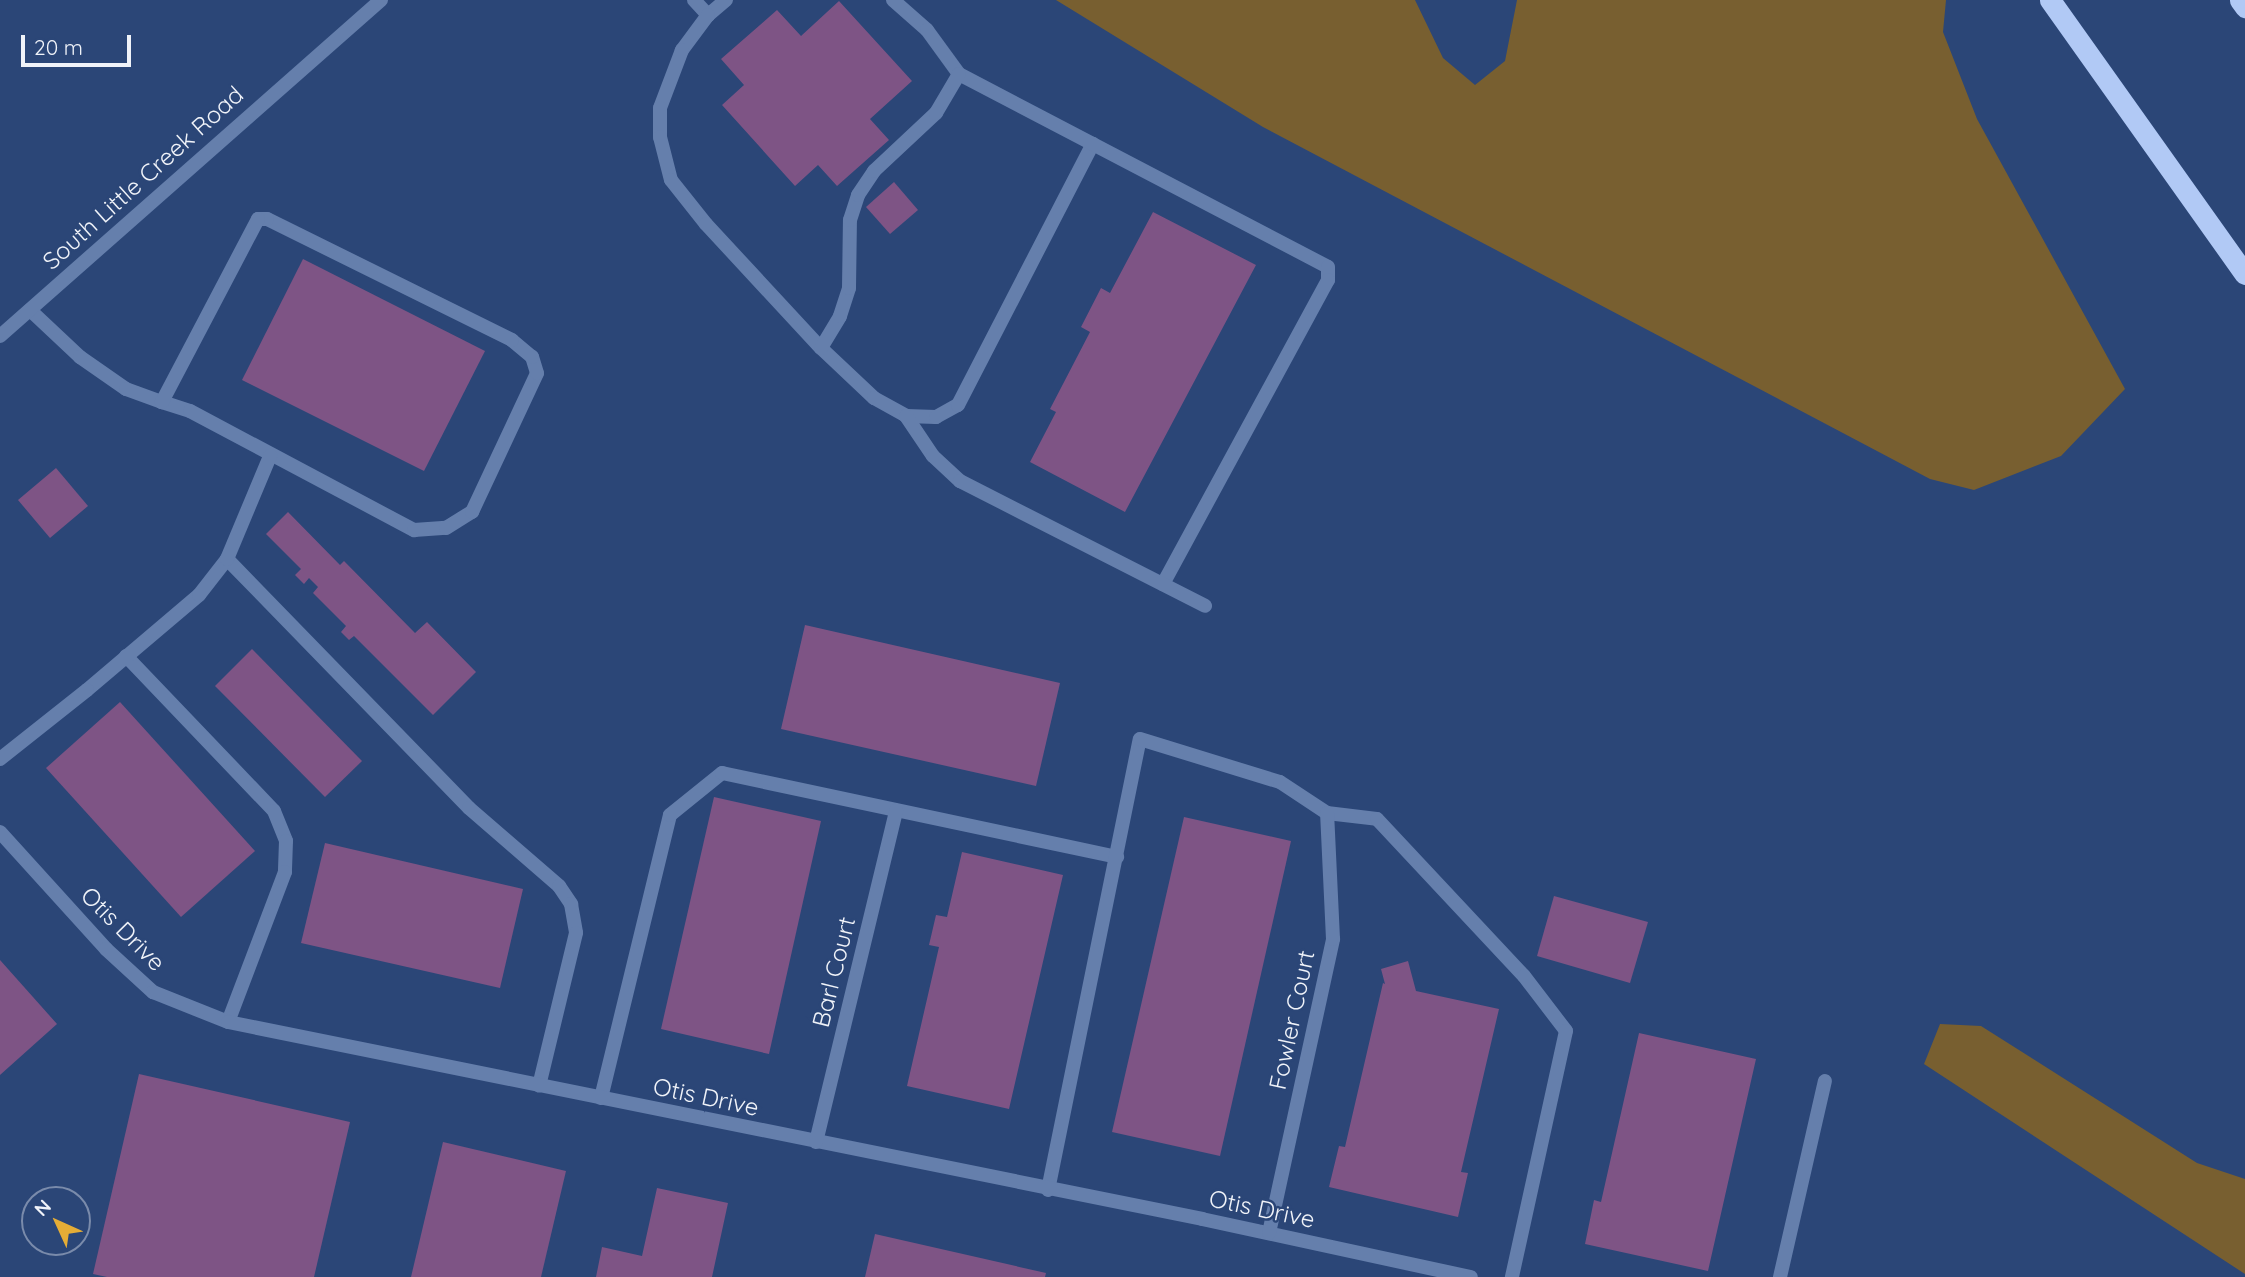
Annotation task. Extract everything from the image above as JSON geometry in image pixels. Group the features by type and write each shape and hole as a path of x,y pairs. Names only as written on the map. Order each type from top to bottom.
{"highway":[{"path":"2050,0 2245,274"},
{"path":"2240,0 2245,7"}],"street":[{"name":"South Little Creek Road","path":"0,337 382,0"},
{"path":"694,0 708,15"},
{"path":"726,0 708,15 682,50 660,108 660,137 671,180 706,224 821,348 874,398 906,416 933,456 960,481 1205,606"},
{"path":"893,0 927,30 959,74 1328,267 1328,280 1163,584"},
{"path":"821,348 840,316 849,288 850,220 858,195 874,171 936,113 959,74"},
{"path":"906,416 936,417 958,405 1093,144"},
{"path":"30,310 80,357 117,383 162,401 190,411 414,530 446,528 472,512 537,373 532,357 512,340 267,219 258,219 162,401"},
{"path":"0,759 87,690 200,594 227,559 271,456"},
{"path":"227,559 469,808 559,886 571,904 576,933 539,1086"},
{"path":"127,656 274,811 286,841 285,872 228,1022"},
{"path":"1048,1190 1140,739 1280,782 1327,813 1377,819 1524,976 1566,1031 1512,1277"},
{"path":"601,1098 670,815 722,773 1117,857"},
{"name":"Barl Court","path":"816,1142 896,811"},
{"name":"Fowler Court","path":"1269,1233 1333,939 1327,813"},
{"name":"Otis Drive","path":"0,832 106,949 153,992 228,1022 1269,1233 1471,1277"},
{"path":"1780,1277 1825,1081"}],"shaded area":[{"path":"1056,0 1415,0 1443,58 1475,85 1505,61 1517,0 1946,0 1943,32 1977,119 2125,389 2061,456 1974,490 1930,479 1263,127"},
{"path":"1940,1024 1981,1026 2197,1163 2245,1179 2245,1274 1924,1064"}],"building":[{"path":"839,1 912,81 870,119 889,140 837,186 818,165 795,186 722,105 744,85 721,59 777,10 801,36"},
{"path":"894,182 918,210 890,234 866,207"},
{"path":"1153,212 1256,265 1125,512 1030,462 1056,412 1050,409 1090,332 1081,327 1101,288 1110,293"},
{"path":"303,259 485,351 424,471 242,380"},
{"path":"56,468 88,506 50,538 18,500"},
{"path":"288,512 340,565 344,561 415,633 427,622 476,672 433,715 354,636 349,640 341,632 346,626 313,593 318,587 309,578 304,584 295,575 301,569 266,534"},
{"path":"805,625 1060,683 1036,786 781,729"},
{"path":"252,649 362,761 325,797 215,686"},
{"path":"120,702 255,851 181,917 46,768"},
{"path":"714,797 821,821 769,1054 661,1029"},
{"path":"1184,817 1291,841 1220,1156 1112,1132"},
{"path":"325,843 523,889 500,988 301,943"},
{"path":"962,852 1063,875 1009,1109 907,1086 939,947 929,945 936,915 947,917"},
{"path":"1554,896 1648,922 1630,983 1537,956"},
{"path":"0,960 57,1024 0,1075"},
{"path":"1408,961 1416,991 1499,1009 1461,1172 1468,1173 1458,1217 1329,1187 1339,1146 1345,1147 1383,983 1385,984 1381,969"},
{"path":"1639,1033 1756,1059 1708,1271 1585,1244 1594,1200 1601,1202"},
{"path":"139,1074 350,1122 314,1277 107,1277 93,1274"},
{"path":"443,1142 566,1171 541,1277 411,1277"},
{"path":"657,1188 728,1203 712,1277 596,1277 602,1247 642,1256"},
{"path":"875,1234 1046,1273 1045,1277 865,1277"}]}
